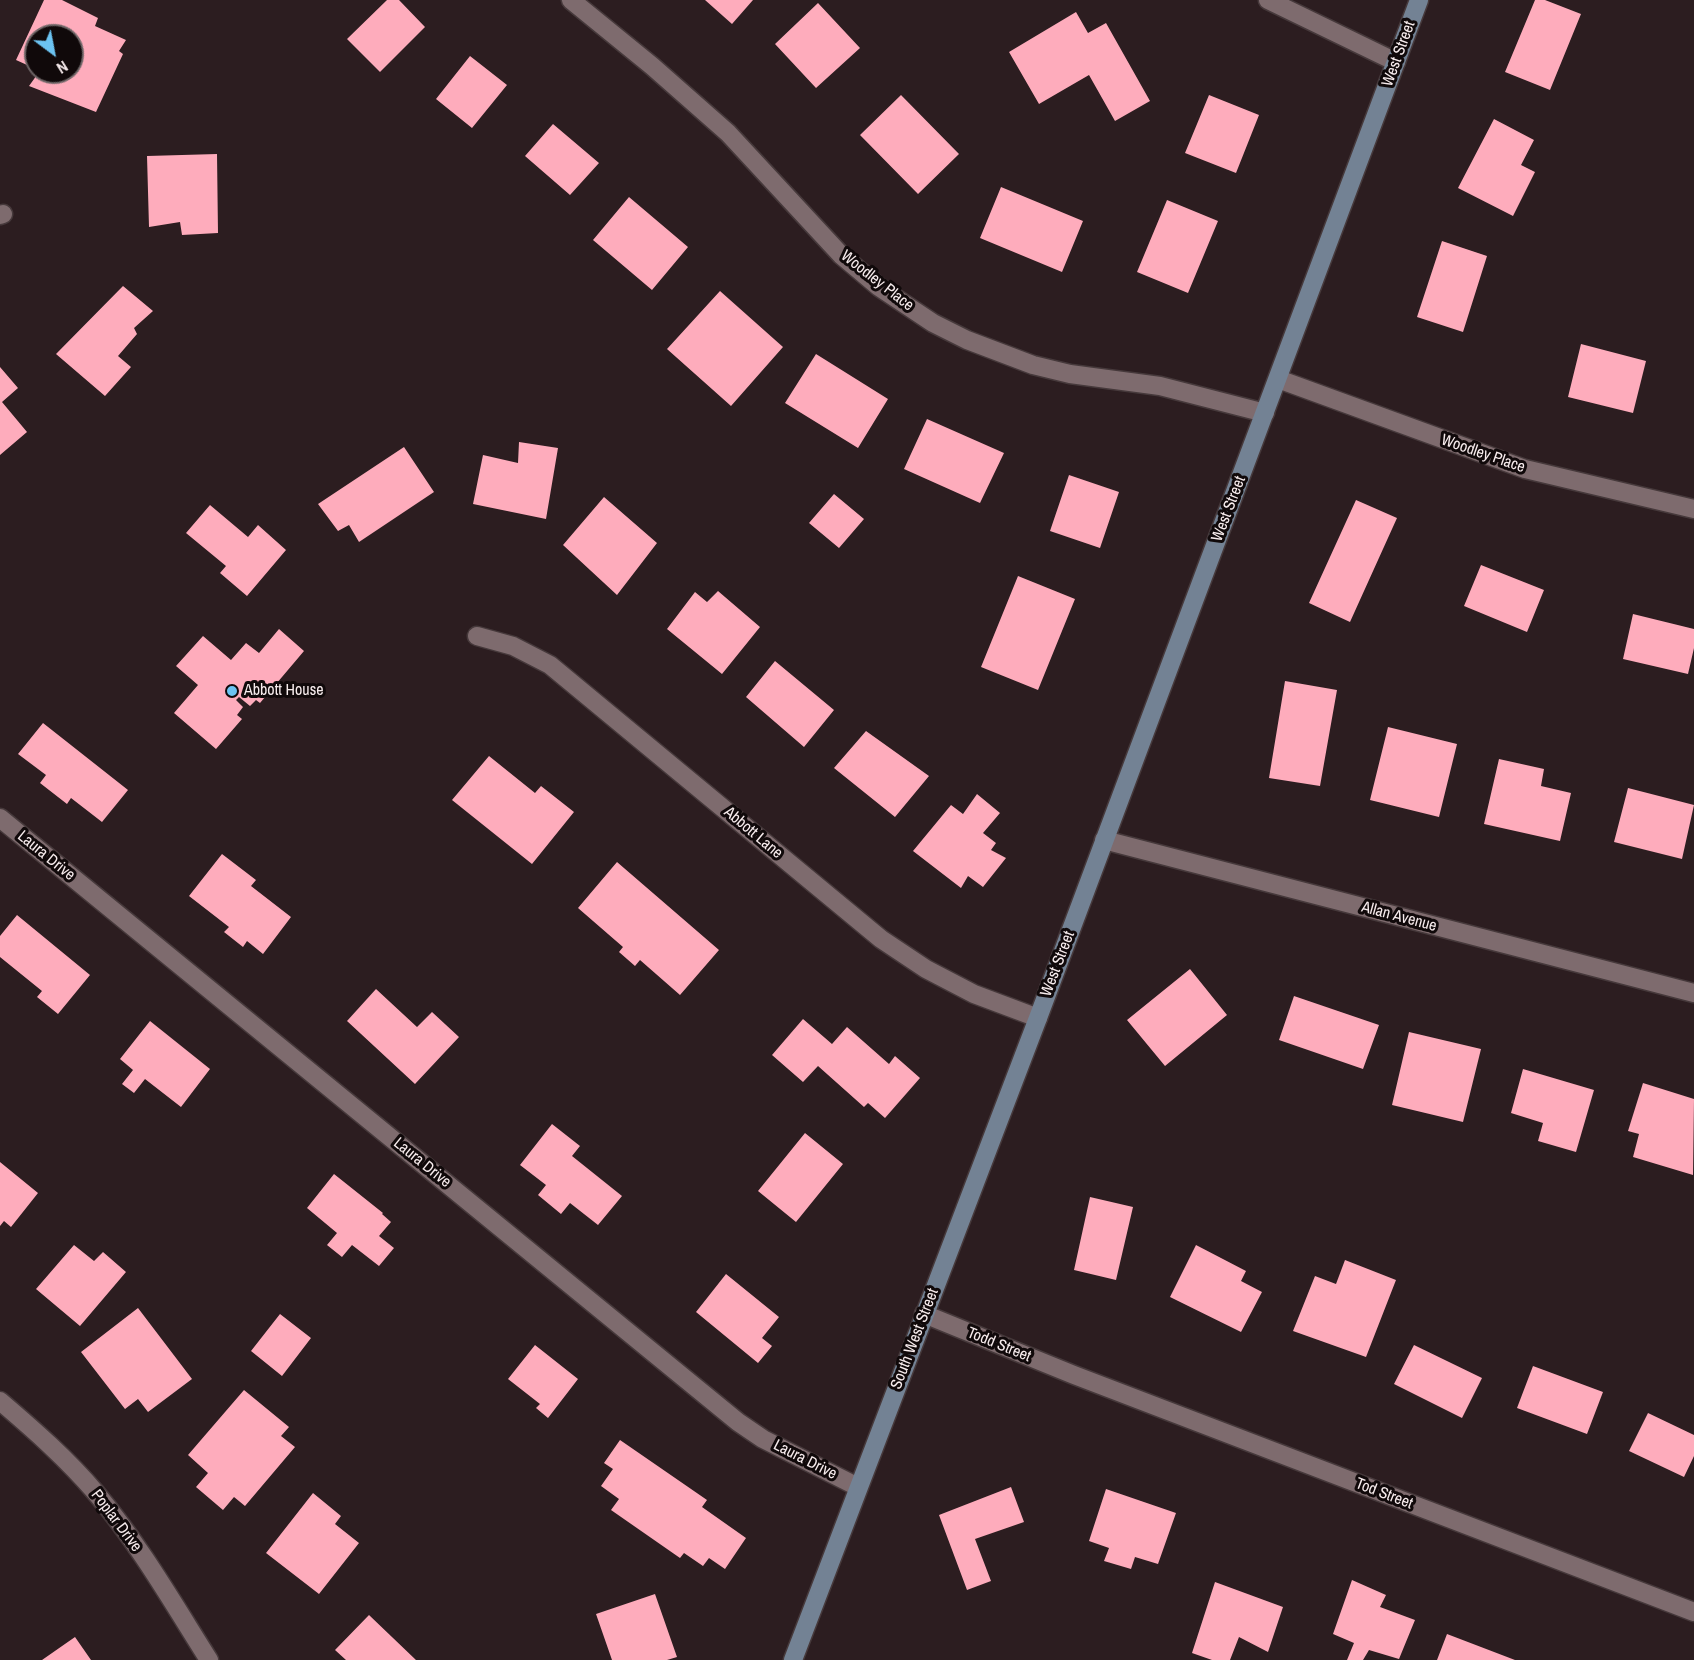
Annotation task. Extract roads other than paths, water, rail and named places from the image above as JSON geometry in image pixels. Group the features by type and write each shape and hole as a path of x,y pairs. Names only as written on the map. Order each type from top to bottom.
{"main road":[{"name":"West Street","path":"1038,1017 1419,0"},
{"name":"South West Street","path":"793,1660 1038,1017"}],"street":[{"name":"Woodley Place","path":"571,0 652,66 728,133 841,255 879,287 933,323 967,340 1033,365 1070,374 1160,386 1265,413"},
{"path":"1268,0 1396,62"},
{"name":"Woodley Place","path":"1278,379 1525,469 1694,509"},
{"name":"Abbott Lane","path":"477,636 513,646 550,666 882,939 926,969 974,994 1038,1017"},
{"name":"Laura Drive","path":"0,818 738,1422 763,1439 858,1487"},
{"name":"Allan Avenue","path":"1104,840 1694,993"},
{"name":"Todd Street","path":"924,1314 1074,1375"},
{"name":"Tod Street","path":"1074,1375 1694,1612"},
{"name":"Poplar Drive","path":"0,1401 46,1440 95,1492 131,1538 209,1660"}],"place":[{"name":"Abbott House","path":"232,691"}]}
